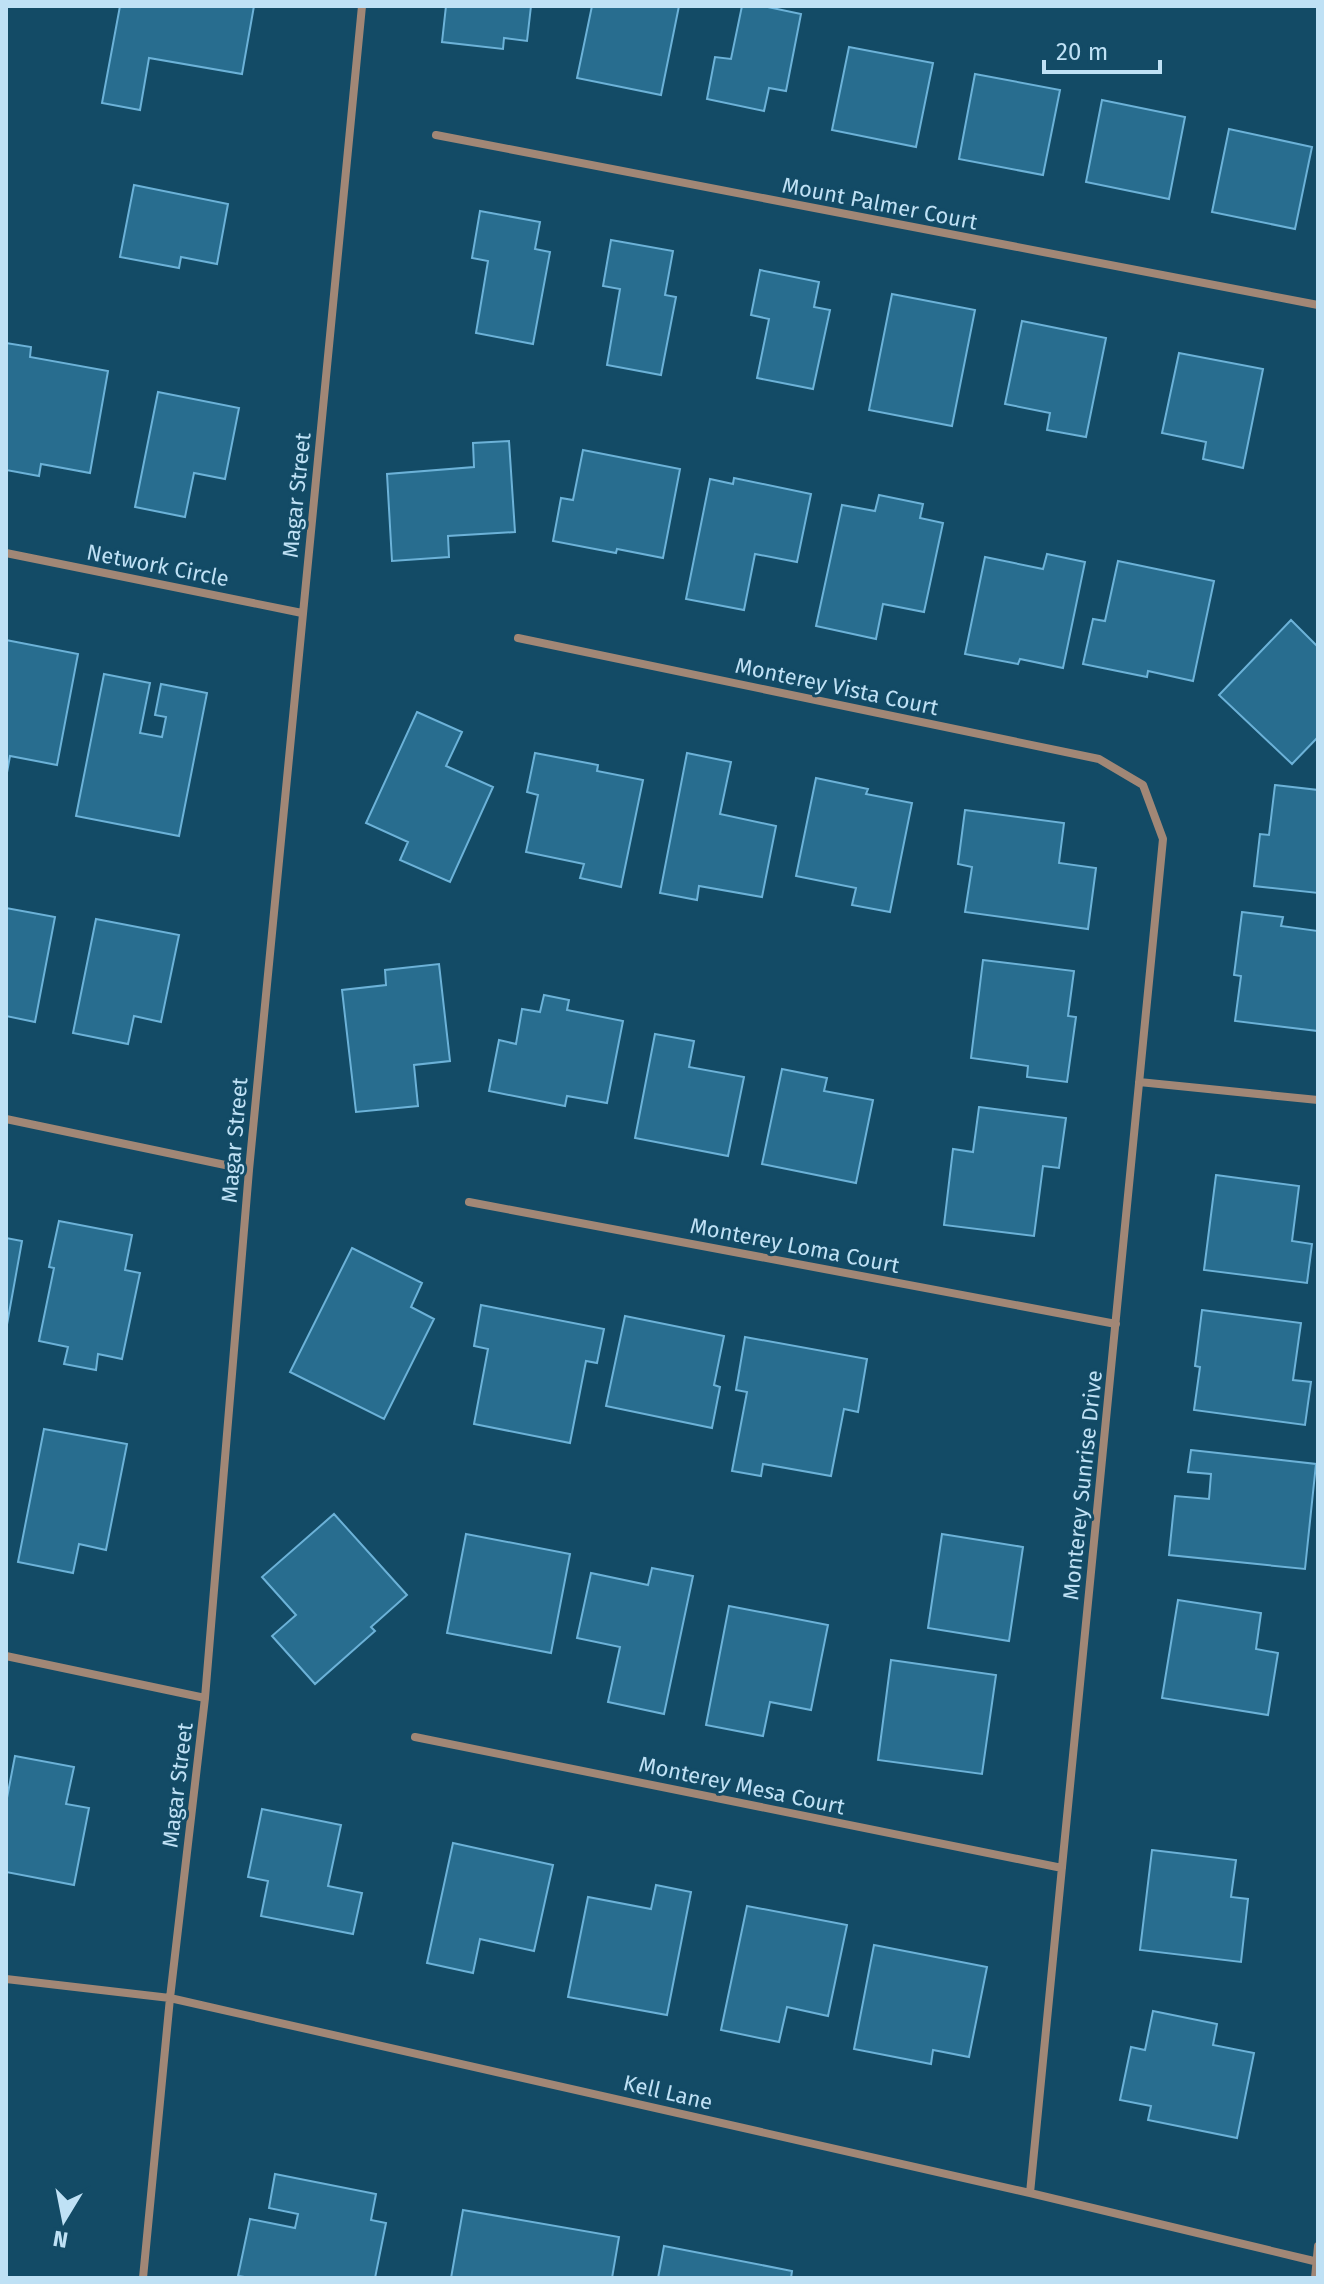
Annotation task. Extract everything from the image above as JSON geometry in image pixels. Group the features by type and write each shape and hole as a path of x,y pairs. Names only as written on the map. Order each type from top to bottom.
{"street":[{"name":"Magar Street","path":"143,2278 170,1998 205,1698 249,1170 362,6"},
{"name":"Mount Palmer Court","path":"436,135 1318,305"},
{"name":"Network Circle","path":"6,553 302,613"},
{"name":"Monterey Vista Court","path":"518,638 1099,759 1143,785"},
{"name":"Monterey Sunrise Drive","path":"1030,2193 1163,839 1143,785"},
{"path":"1139,1082 1318,1100"},
{"path":"6,1119 249,1170"},
{"name":"Monterey Loma Court","path":"469,1202 1116,1324"},
{"path":"6,1656 205,1698"},
{"name":"Monterey Mesa Court","path":"415,1737 1062,1868"},
{"name":"Kell Lane","path":"6,1979 170,1998 1030,2193 1317,2262"},
{"path":"1315,2278 1318,2246"}],"building":[{"path":"120,6 254,6 242,74 149,58 140,110 102,103"},
{"path":"446,6 531,6 527,41 504,38 503,49 442,42"},
{"path":"592,6 679,6 661,95 577,78"},
{"path":"742,6 763,6 801,14 786,91 769,88 764,111 707,99 715,57 731,59"},
{"path":"849,47 933,63 916,147 832,130"},
{"path":"975,74 1060,90 1043,175 959,159"},
{"path":"1102,100 1185,117 1169,199 1086,182"},
{"path":"1229,129 1312,147 1295,229 1212,212"},
{"path":"134,185 228,204 217,264 181,257 179,268 120,257"},
{"path":"480,211 540,222 535,249 550,252 533,344 476,333 488,261 472,258"},
{"path":"611,240 673,251 665,295 676,297 661,375 607,365 620,289 603,286"},
{"path":"760,270 819,282 814,307 830,310 813,389 757,378 769,319 751,315"},
{"path":"892,294 975,310 952,426 869,410"},
{"path":"1022,321 1106,338 1086,437 1047,430 1050,413 1005,404"},
{"path":"6,343 31,347 30,357 108,371 90,473 41,464 39,476 6,470"},
{"path":"1179,353 1263,369 1243,468 1203,459 1206,442 1162,433"},
{"path":"158,392 239,408 225,479 194,473 185,517 135,507"},
{"path":"509,441 515,532 448,536 449,557 392,561 387,474 474,467 473,443"},
{"path":"583,450 680,469 663,558 553,541 561,498 573,500"},
{"path":"734,478 811,494 797,562 755,554 744,610 686,599 710,479 733,484"},
{"path":"879,495 923,504 920,518 943,523 924,612 883,604 876,639 816,626 842,505 875,511"},
{"path":"1047,554 1085,562 1063,668 1020,659 1018,664 965,654 985,557 1043,569"},
{"path":"1118,561 1214,581 1193,681 1148,671 1147,677 1083,664 1093,619 1105,621"},
{"path":"1291,620 1318,647 1318,737 1292,764 1219,695"},
{"path":"6,640 78,654 57,765 10,756 6,778"},
{"path":"104,674 150,683 140,733 162,737 166,717 155,715 161,684 207,693 179,836 76,816"},
{"path":"417,712 462,732 446,766 493,787 450,882 400,860 408,842 366,823"},
{"path":"535,753 598,765 597,771 643,780 621,887 580,878 584,864 526,852 538,795 527,792"},
{"path":"687,753 731,762 720,814 776,826 762,897 699,886 697,900 660,893"},
{"path":"816,778 868,789 866,794 912,803 890,912 852,905 856,888 796,876"},
{"path":"1275,785 1318,790 1318,893 1254,886 1260,834 1269,835"},
{"path":"965,810 1064,823 1059,863 1096,868 1088,929 965,912 972,867 958,864"},
{"path":"6,908 55,917 35,1022 6,1016"},
{"path":"1242,912 1283,917 1281,926 1318,931 1318,1031 1235,1021 1241,976 1234,975"},
{"path":"96,919 179,935 161,1022 134,1016 128,1044 73,1033"},
{"path":"983,960 1074,971 1068,1016 1076,1017 1067,1082 1027,1077 1028,1066 971,1058"},
{"path":"439,964 450,1061 414,1065 418,1106 356,1112 342,990 386,985 385,970"},
{"path":"544,995 569,1000 567,1010 623,1021 607,1103 567,1096 565,1106 489,1091 499,1040 516,1044 522,1009 540,1012"},
{"path":"655,1034 694,1041 689,1067 744,1077 728,1156 635,1138"},
{"path":"782,1069 827,1078 824,1091 873,1100 856,1183 762,1164"},
{"path":"979,1107 1066,1118 1059,1168 1043,1166 1034,1236 944,1225 953,1149 973,1152"},
{"path":"1216,1175 1299,1186 1292,1241 1312,1244 1307,1283 1204,1270"},
{"path":"59,1221 132,1235 125,1270 140,1273 122,1359 98,1354 96,1370 64,1364 68,1347 39,1341 54,1268 49,1267"},
{"path":"6,1238 22,1241 6,1330"},
{"path":"352,1248 422,1283 411,1307 434,1319 384,1419 290,1372"},
{"path":"481,1305 604,1329 597,1363 586,1361 570,1443 474,1424 488,1349 474,1346"},
{"path":"1202,1310 1301,1323 1293,1380 1311,1382 1305,1425 1194,1410 1200,1367 1195,1366"},
{"path":"625,1316 724,1336 714,1385 720,1387 712,1428 606,1406"},
{"path":"745,1337 867,1359 858,1412 844,1409 831,1476 763,1464 761,1476 732,1471 747,1392 736,1390"},
{"path":"44,1429 127,1444 106,1550 79,1544 73,1573 18,1562"},
{"path":"1191,1450 1316,1464 1305,1569 1169,1555 1175,1496 1209,1499 1211,1474 1188,1472"},
{"path":"334,1514 407,1595 371,1627 375,1631 315,1684 272,1636 296,1615 262,1577"},
{"path":"466,1534 570,1554 551,1653 447,1633"},
{"path":"942,1534 1023,1547 1009,1641 928,1628"},
{"path":"652,1568 693,1576 664,1714 608,1702 620,1647 577,1638 591,1573 648,1585"},
{"path":"1178,1600 1261,1613 1256,1649 1278,1653 1268,1715 1162,1698"},
{"path":"729,1606 828,1625 811,1710 770,1702 763,1736 706,1725"},
{"path":"891,1660 996,1675 982,1774 878,1760"},
{"path":"15,1756 74,1767 66,1804 89,1808 74,1885 6,1872 6,1803"},
{"path":"262,1809 341,1825 328,1886 362,1893 353,1934 261,1916 268,1881 248,1877"},
{"path":"453,1843 553,1865 534,1951 480,1939 473,1973 427,1963"},
{"path":"1152,1850 1236,1860 1231,1897 1248,1899 1241,1962 1140,1950"},
{"path":"656,1885 691,1892 667,2015 568,1997 588,1897 651,1909"},
{"path":"747,1906 847,1925 828,2016 787,2007 779,2042 721,2030"},
{"path":"874,1945 987,1967 969,2057 933,2050 931,2064 854,2049"},
{"path":"1153,2011 1217,2024 1213,2045 1254,2053 1237,2138 1148,2120 1151,2106 1120,2100 1131,2047 1145,2050"},
{"path":"275,2174 376,2194 371,2220 386,2223 375,2278 238,2276 250,2219 295,2228 298,2214 269,2208"},
{"path":"463,2210 619,2237 612,2278 451,2278"},
{"path":"664,2246 792,2271 791,2278 658,2278"}]}
